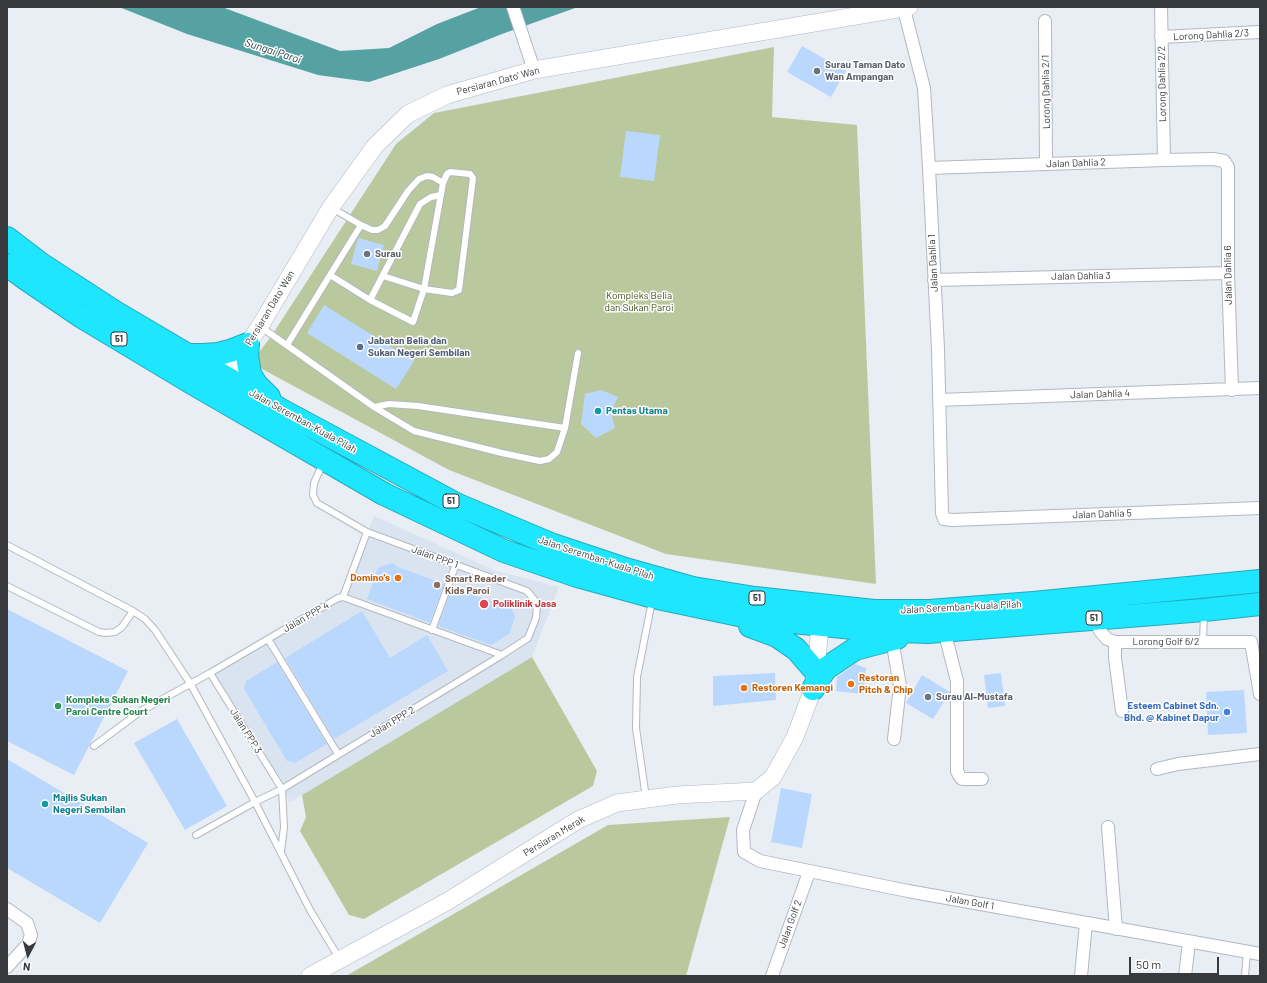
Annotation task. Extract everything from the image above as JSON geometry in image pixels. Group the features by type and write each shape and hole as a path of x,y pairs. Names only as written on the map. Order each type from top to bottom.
{"highway":[{"name":"Jalan Seremban-Kuala Pilah","path":"7,238 41,264 108,308 187,355 283,411 458,505 553,545 622,568 692,588 755,598 873,630 936,631 1204,610 1260,604"},
{"name":"Jalan Seremban-Kuala Pilah","path":"7,265 82,317 192,383 236,407 384,494 504,551 577,576 660,599 753,618 882,611 929,611 1033,604 1260,581"},
{"path":"187,355 218,354 248,344 247,356 250,374 256,384 283,411"},
{"path":"225,377 223,382 224,388 227,396 236,407"},
{"path":"660,599 734,620 777,636 796,649 815,681 825,669 855,649 892,639 936,631"},
{"path":"981,607 981,614 984,617 1032,615 1041,617 1045,622"}],"street":[{"path":"513,7 534,70"},
{"name":"Lorong Dahlia 2/2","path":"1161,7 1164,160"},
{"name":"Persiaran Dato' Wan","path":"225,377 260,326 330,207 375,146 408,114 447,95 534,70 907,8"},
{"name":"Jalan Dahlia 1","path":"907,8 924,88 934,280 942,513 944,519"},
{"name":"Lorong Dahlia 2/1","path":"1045,21 1046,164"},
{"name":"Lorong Dahlia 2/3","path":"1162,37 1260,32"},
{"name":"Jalan Dahlia 2","path":"929,168 1164,160 1213,159 1224,161"},
{"name":"Jalan Dahlia 6","path":"1224,161 1228,167 1228,273 1232,390"},
{"name":"Jalan Dahlia 3","path":"934,280 1228,273"},
{"name":"Jalan Dahlia 4","path":"939,400 1260,388"},
{"name":"Jalan Dahlia 5","path":"944,519 952,520 1260,508"},
{"path":"756,792 773,777 795,737 815,681 820,615"},
{"path":"1095,618 1100,631 1107,639 1115,642 1115,658 1122,711"},
{"path":"936,631 957,681 957,771 962,779 982,780"},
{"path":"892,639 900,686 894,739"},
{"name":"Lorong Golf 6/2","path":"1115,642 1251,642 1256,655"},
{"path":"1256,655 1260,694"},
{"path":"1157,769 1178,764 1260,754"},
{"name":"Persiaran Merak","path":"310,976 448,901 578,820 617,803 677,795 756,792"},
{"name":"Jalan Golf 1","path":"756,792 743,830 744,852 760,860 809,872 1260,954"},
{"path":"1108,827 1116,929"},
{"name":"Jalan Golf 2","path":"772,976 809,872"},
{"path":"7,909 27,923 31,935 28,944 7,967"},
{"path":"1081,976 1086,923"},
{"path":"1186,976 1189,942"}],"lane":[{"path":"330,275 370,300 413,322 424,289 443,183 447,174 450,172 470,174 473,178 459,290 452,293 424,289 383,276"},
{"path":"330,207 361,225 372,230 378,230 385,226 408,191 419,179 427,176 433,177 443,183"},
{"path":"370,300 420,204 432,197 441,195"},
{"path":"287,345 361,225"},
{"path":"260,326 374,406 414,431 540,461 549,459 557,452 565,428 578,352"},
{"path":"374,406 389,404 418,406 565,428"},
{"name":"Jalan PPP 1","path":"325,459 314,483 313,495 317,503 367,532 527,591"},
{"path":"367,532 343,597 502,655"},
{"path":"7,545 133,611 146,619 155,630 190,683 256,802 310,910 340,960"},
{"path":"432,630 456,564"},
{"path":"7,586 98,632 116,632 122,627 133,611"},
{"name":"Jalan PPP 2","path":"196,835 282,789 528,638 536,618 537,603 527,591"},
{"name":"Jalan PPP 4","path":"94,746 141,711 210,673 338,598 343,597"},
{"path":"646,799 636,728 637,677 660,599"},
{"path":"1203,642 1204,610"},
{"path":"268,639 338,754"},
{"name":"Jalan PPP 3","path":"210,673 282,789"},
{"path":"281,851 284,827 282,789"},
{"path":"1244,976 1247,952"}],"shaded area":[{"path":"374,516 496,571 559,587 532,657 290,802 209,673 341,599"}],"green space":[{"name":"Kompleks Belia dan Sukan Paroi","path":"774,47 772,117 857,125 876,584 666,554 449,470 251,363 272,335 396,144 434,113"},
{"path":"532,657 597,771 593,786 364,919 349,915 300,831 306,817 302,795"},
{"path":"730,817 686,976 346,976 608,825"}],"water":[{"name":"Sungai Paroi","path":"119,7 222,7 340,51 389,48 437,24 481,7 578,7 502,34 439,59 369,82 318,75 187,34"}],"building":[{"name":"Surau Taman Dato Wan Ampangan","path":"802,46 846,71 831,97 787,72"},
{"path":"626,131 660,135 654,181 620,177"},
{"name":"Surau","path":"358,238 384,245 377,271 351,264"},
{"name":"Jabatan Belia dan Sukan Negeri Sembilan","path":"324,305 414,361 396,389 307,333"},
{"name":"Pentas Utama","path":"601,390 618,397 614,405 612,416 615,428 596,438 581,424 585,394"},
{"path":"392,563 398,567 444,584 430,623 367,599 378,568"},
{"path":"452,587 512,609 515,617 509,634 491,645 438,626"},
{"name":"Kompleks Sukan Negeri Paroi Centre Court","path":"7,609 128,671 74,775 7,741"},
{"path":"362,611 390,658 427,635 448,671 334,739 285,658"},
{"path":"277,662 327,744 295,763 287,761 244,689 246,681"},
{"name":"Restoran Pitch & Chip","path":"855,664 866,668 863,694 836,691 837,677"},
{"name":"Restoren Kemangi","path":"775,673 776,700 713,706 713,676"},
{"path":"1001,673 1005,706 988,708 984,675"},
{"name":"Surau Al-Mustafa","path":"922,675 950,692 933,719 906,703"},
{"name":"Esteem Cabinet Sdn. Bhd. @ Kabinet Dapur","path":"1244,690 1247,733 1208,735 1206,692"},
{"path":"177,719 227,806 185,830 134,743"},
{"name":"Majlis Sukan Negeri Sembilan","path":"7,759 148,843 100,923 7,868"},
{"path":"781,788 812,794 802,848 771,842"}],"place":[{"name":"Surau Taman Dato Wan Ampangan","path":"817,71"},
{"name":"Surau","path":"367,254"},
{"name":"Jabatan Belia dan Sukan Negeri Sembilan","path":"360,347"},
{"name":"Pentas Utama","path":"598,411"},
{"name":"Domino's","path":"398,578"},
{"name":"Smart Reader Kids Paroi","path":"437,585"},
{"name":"Poliklinik Jasa","path":"484,604"},
{"name":"Restoran Pitch & Chip","path":"851,684"},
{"name":"Restoren Kemangi","path":"744,688"},
{"name":"Surau Al-Mustafa","path":"928,697"},
{"name":"Kompleks Sukan Negeri Paroi Centre Court","path":"58,706"},
{"name":"Esteem Cabinet Sdn. Bhd. @ Kabinet Dapur","path":"1227,712"},
{"name":"Majlis Sukan Negeri Sembilan","path":"45,804"}]}
